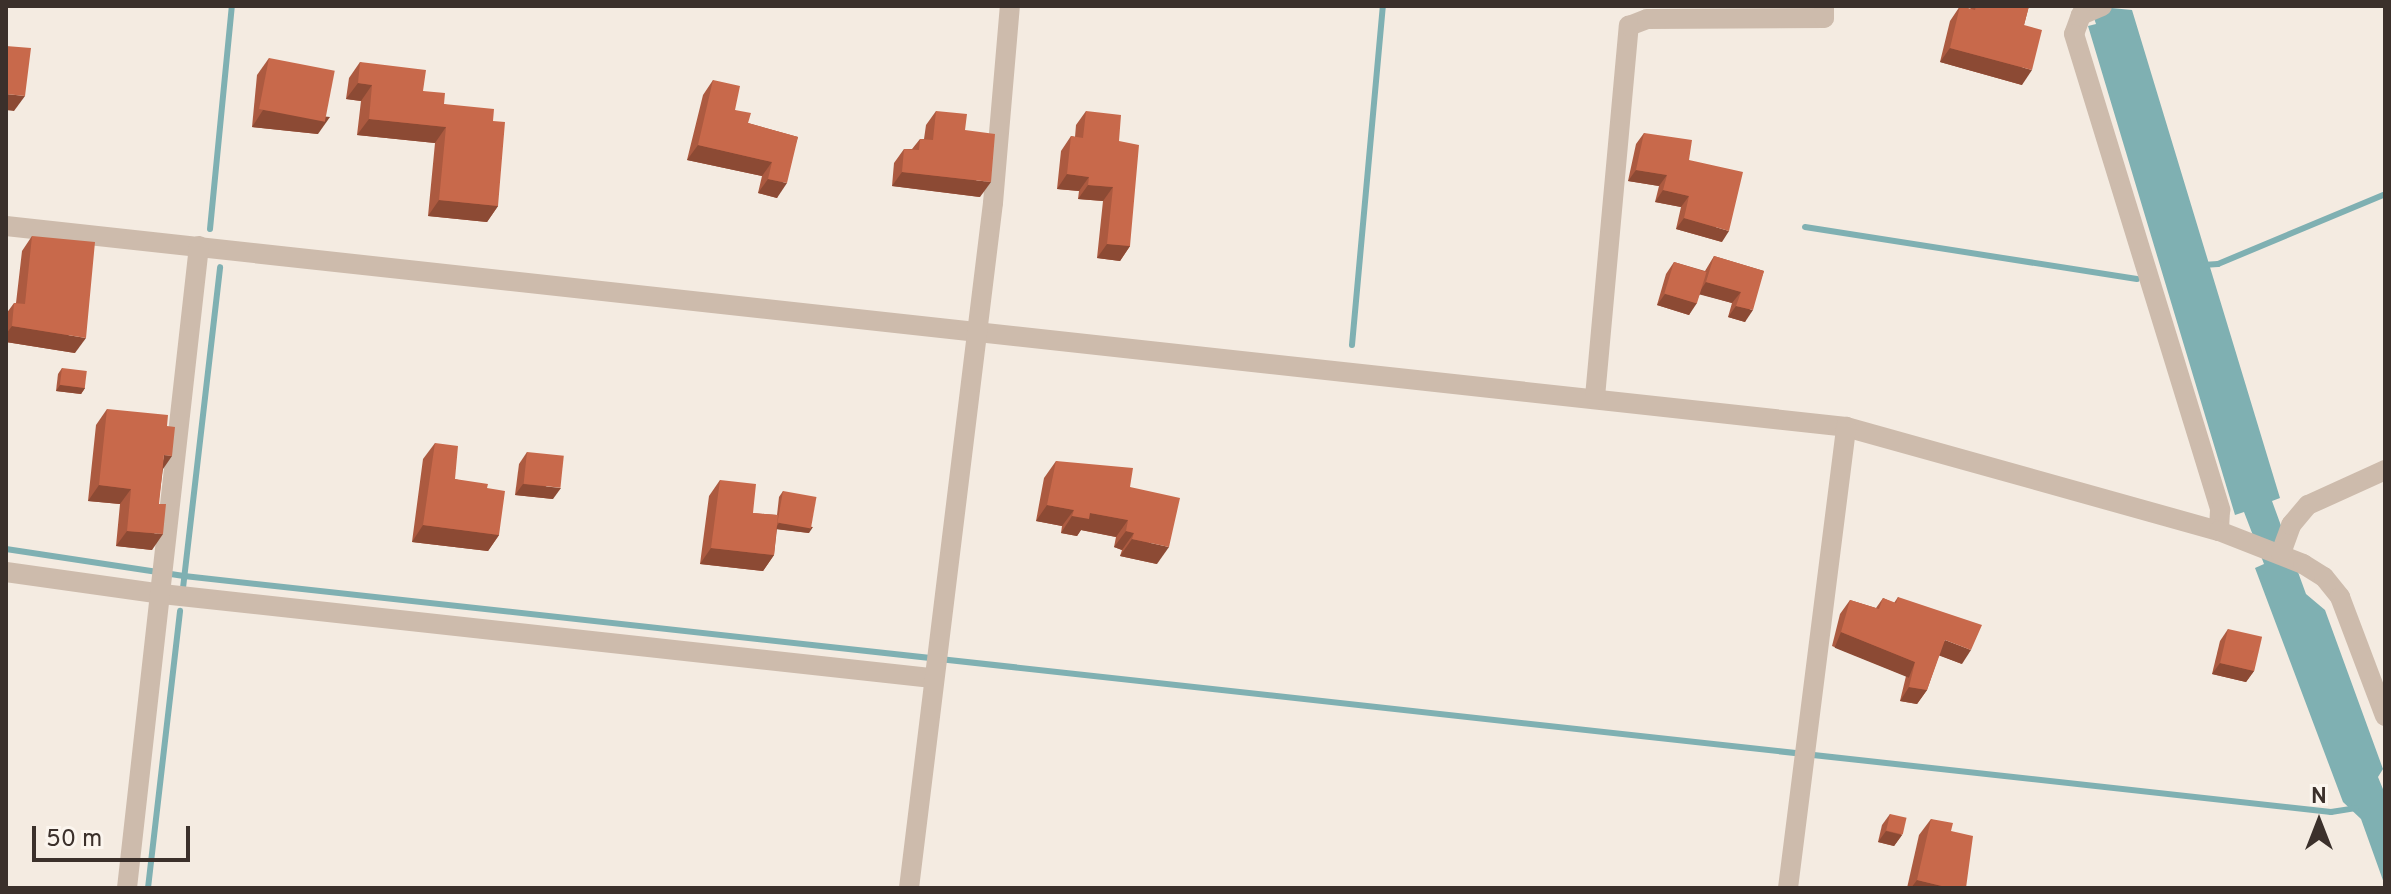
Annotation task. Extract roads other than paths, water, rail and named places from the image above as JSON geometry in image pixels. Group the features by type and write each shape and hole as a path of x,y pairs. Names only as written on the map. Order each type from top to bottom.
{"street":[{"path":"909,888 934,664 978,330 1010,6"},
{"path":"1595,397 1629,26 1647,19 1824,18 1824,6"},
{"path":"2085,10 2074,34 2220,510 2219,531"},
{"path":"6,226 1595,397 1846,427 2219,531 2303,564 2324,577 2340,597 2385,716"},
{"path":"127,888 199,246"},
{"path":"1788,888 1846,427"},
{"path":"2281,553 2291,525 2308,505 2385,470"},
{"path":"6,572 163,579 934,664"}],"water":[{"path":"2090,6 2132,10 2280,498 2272,501 2306,594 2325,610 2383,769 2378,777 2385,794 2385,886 2361,819 2343,802 2255,568 2264,564 2244,512 2235,515 2088,26 2096,24"}],"waterway":[{"path":"210,229 232,6"},
{"path":"1352,345 1383,6"},
{"path":"2203,265 2218,264 2385,194"},
{"path":"1805,227 2137,279"},
{"path":"183,588 220,267"},
{"path":"6,549 184,576 2331,812 2356,808"},
{"path":"148,888 180,611"}]}
